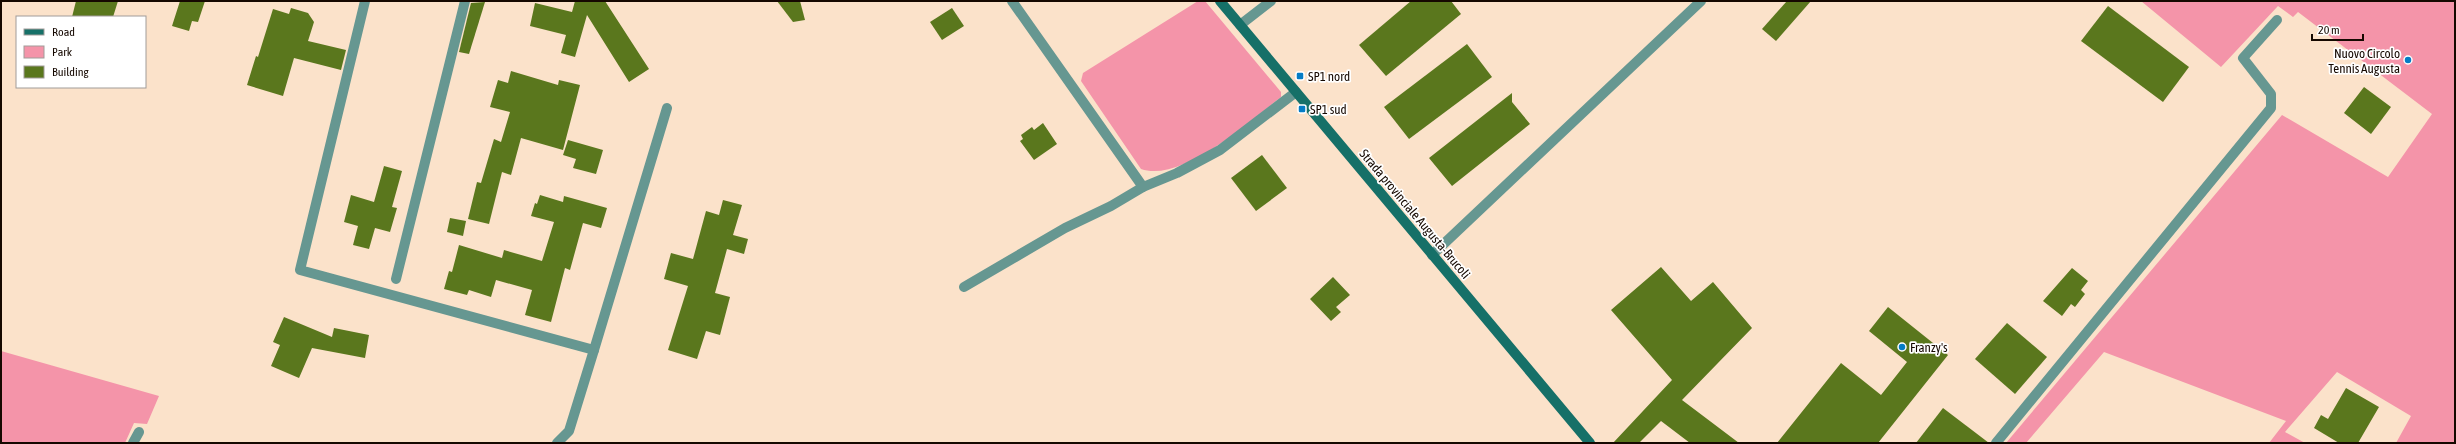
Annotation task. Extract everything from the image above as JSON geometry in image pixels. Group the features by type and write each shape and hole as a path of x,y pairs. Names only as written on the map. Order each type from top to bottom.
{"main road":[{"name":"Strada provinciale Augusta-Brucoli","path":"1220,1 1590,443"}],"street":[{"path":"365,1 300,270 594,350"},
{"path":"396,279 465,1"},
{"path":"1012,1 1142,187"},
{"path":"1240,25 1271,1"},
{"path":"1432,255 1701,1"},
{"path":"1996,443 2271,108 2271,94 2243,58 2277,20"},
{"path":"964,287 1065,228 1111,206 1142,187 1177,173 1220,150 1296,92"},
{"path":"557,443 569,431 667,108"},
{"path":"134,443 138,432"}],"green space":[{"path":"1198,1 1205,1 1281,92 1281,97 1234,134 1195,159 1176,167 1158,171 1141,169 1081,81 1083,73"},
{"path":"2141,1 2455,1 2455,443 2396,443 2411,416 2337,372 2285,432 2305,443 2269,443 2286,421 2104,352 2026,443 2006,443 2282,115 2388,177 2432,114 2298,12 2293,17 2278,6 2221,67"},
{"path":"1,351 159,396 147,424 134,423 125,443 1,443"}],"building":[{"path":"76,1 118,1 113,16 72,16"},
{"path":"180,1 205,1 198,22 192,21 189,31 172,26"},
{"path":"575,1 605,1 649,69 629,82 587,15 575,57 561,53 566,35 530,26 535,3 572,12"},
{"path":"777,1 800,1 805,20 793,22"},
{"path":"1411,1 1451,1 1461,14 1386,76 1359,45"},
{"path":"1787,1 1811,1 1776,41 1762,29"},
{"path":"485,2 469,54 459,52 471,3"},
{"path":"2108,6 2189,67 2163,102 2081,41"},
{"path":"291,8 308,13 314,22 308,41 346,50 341,70 294,58 283,96 247,85 256,56 258,57 273,9 289,14"},
{"path":"952,8 964,26 942,40 930,22"},
{"path":"1467,44 1492,77 1409,139 1384,107"},
{"path":"511,71 558,85 559,80 580,85 563,150 521,138 511,175 502,172 489,224 468,219 477,182 481,183 494,139 501,142 510,112 490,107 498,80 508,83"},
{"path":"2364,87 2391,107 2371,134 2344,113"},
{"path":"1512,93 1512,102 1530,124 1452,186 1429,158"},
{"path":"1043,123 1057,144 1034,160 1020,141 1023,139 1021,135 1032,127 1034,130"},
{"path":"568,140 603,150 596,174 573,168 576,159 563,155"},
{"path":"1262,155 1287,188 1256,211 1231,178"},
{"path":"384,166 402,171 392,207 397,208 390,232 375,228 369,249 353,245 358,226 344,222 351,195 374,202"},
{"path":"540,195 563,202 564,196 607,208 601,228 583,223 570,270 565,268 551,322 525,315 532,290 496,280 491,297 469,290 467,295 444,289 449,271 452,272 459,245 502,258 504,250 542,261 554,222 531,216 535,203 537,204"},
{"path":"723,200 742,205 733,235 748,239 744,254 727,249 715,293 730,297 720,335 706,331 697,359 668,350 688,286 664,279 671,253 693,259 706,211 719,215"},
{"path":"450,218 466,221 463,236 447,232"},
{"path":"1661,267 1691,301 1713,282 1752,328 1682,400 1739,443 1690,443 1661,421 1639,443 1613,443 1672,380 1611,310"},
{"path":"2072,268 2088,281 2081,290 2085,294 2075,307 2071,304 2062,316 2043,301"},
{"path":"1333,277 1350,295 1336,307 1341,312 1331,321 1310,299"},
{"path":"1888,307 1948,355 1878,443 1777,443 1841,363 1881,395 1907,362 1869,331"},
{"path":"284,317 332,337 334,328 369,335 365,358 312,348 299,378 271,366 280,345 273,342"},
{"path":"2007,323 2047,357 2015,394 1975,359"},
{"path":"2346,388 2379,407 2358,443 2339,443 2314,428 2321,415 2328,419"},
{"path":"1943,408 1989,443 1916,443"}],"place":[{"name":"Nuovo Circolo Tennis Augusta","path":"2408,60"},
{"name":"SP1 nord","path":"1300,76"},
{"name":"SP1 sud","path":"1302,109"},
{"name":"Franzy's","path":"1902,347"}]}
